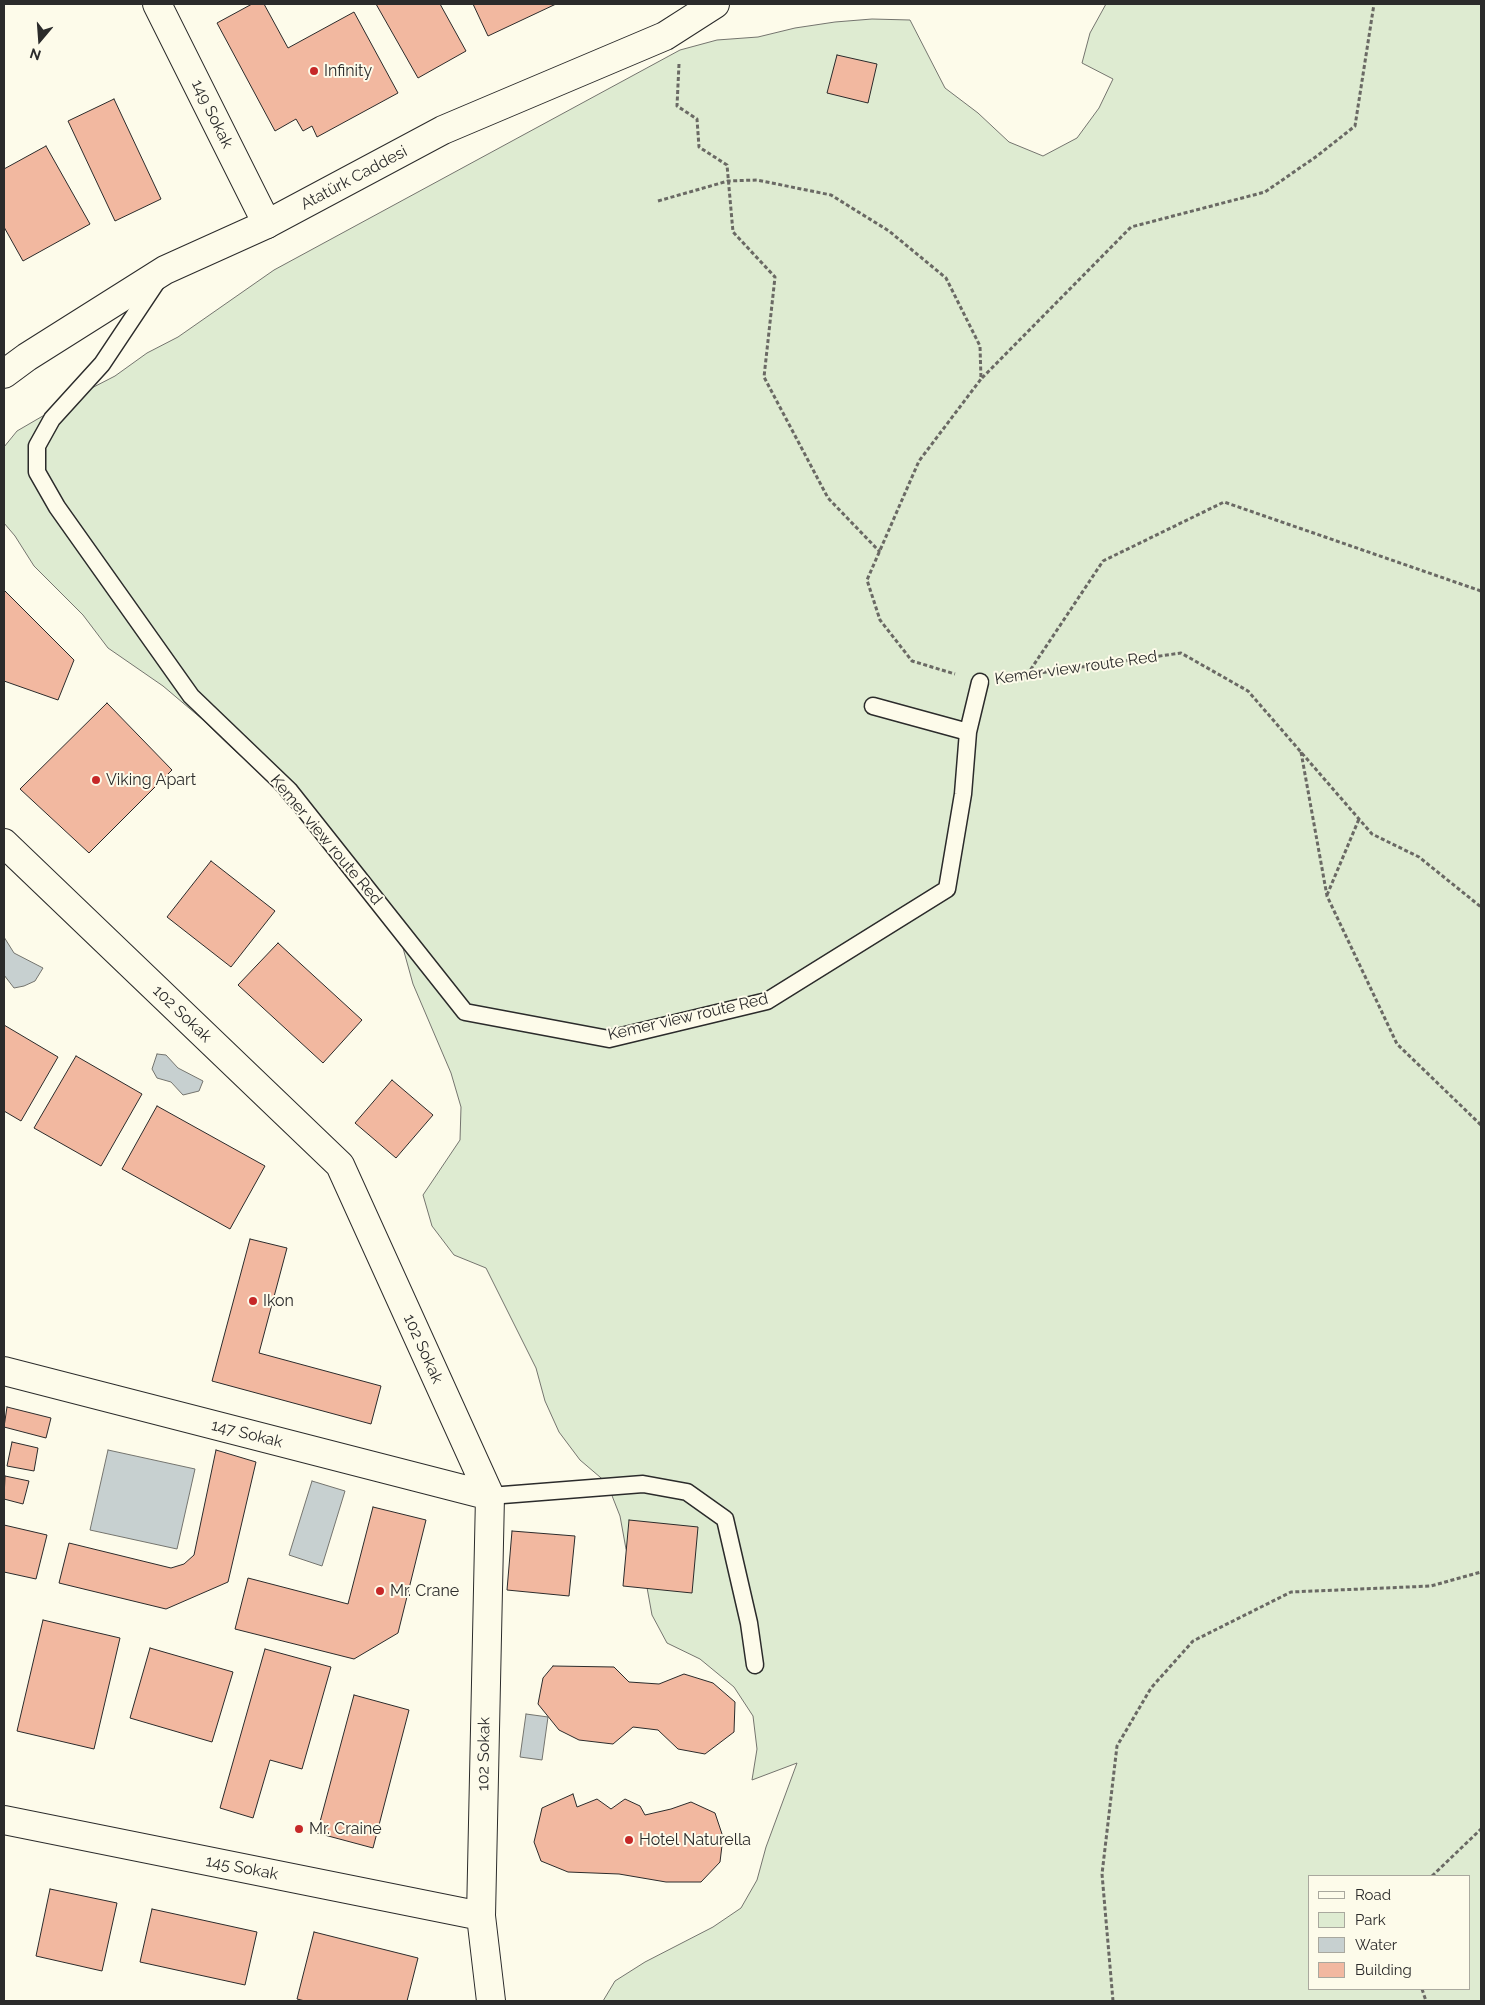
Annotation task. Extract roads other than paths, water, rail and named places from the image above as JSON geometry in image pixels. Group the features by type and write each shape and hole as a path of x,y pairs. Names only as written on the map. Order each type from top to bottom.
{"street":[{"name":"149 Sokak","path":"157,4 267,224"},
{"name":"Atatürk Caddesi","path":"4,374 27,357 165,270 267,224 443,130 665,36 715,4"},
{"name":"102 Sokak","path":"4,843 340,1165 490,1496 480,1916 491,2001"},
{"name":"147 Sokak","path":"4,1371 490,1496"},
{"name":"145 Sokak","path":"4,1820 480,1916"}],"lane":[{"name":"Kemer view route Red","path":"165,270 102,364 52,419 37,446 37,472 57,507 191,696 289,790 465,1012 609,1039 767,1001 947,890 963,794 968,732 980,682"},
{"path":"873,706 968,732"},
{"path":"490,1496 643,1484 687,1492 725,1520 749,1624 754,1665"}],"water":[{"path":"4,937 14,953 43,968 35,981 14,988 4,975"},
{"path":"157,1054 166,1055 178,1068 203,1081 199,1091 183,1095 171,1082 157,1078 152,1069"},
{"path":"108,1450 195,1469 177,1549 90,1530"},
{"path":"312,1481 345,1491 322,1566 289,1555"},
{"path":"526,1714 548,1717 542,1760 520,1757"}],"place":[{"name":"Infinity","path":"314,71"},
{"name":"Viking Apart","path":"96,780"},
{"name":"Ikon","path":"253,1301"},
{"name":"Mr. Crane","path":"380,1591"},
{"name":"Mr. Craine","path":"299,1829"},
{"name":"Hotel Naturella","path":"629,1840"}]}
